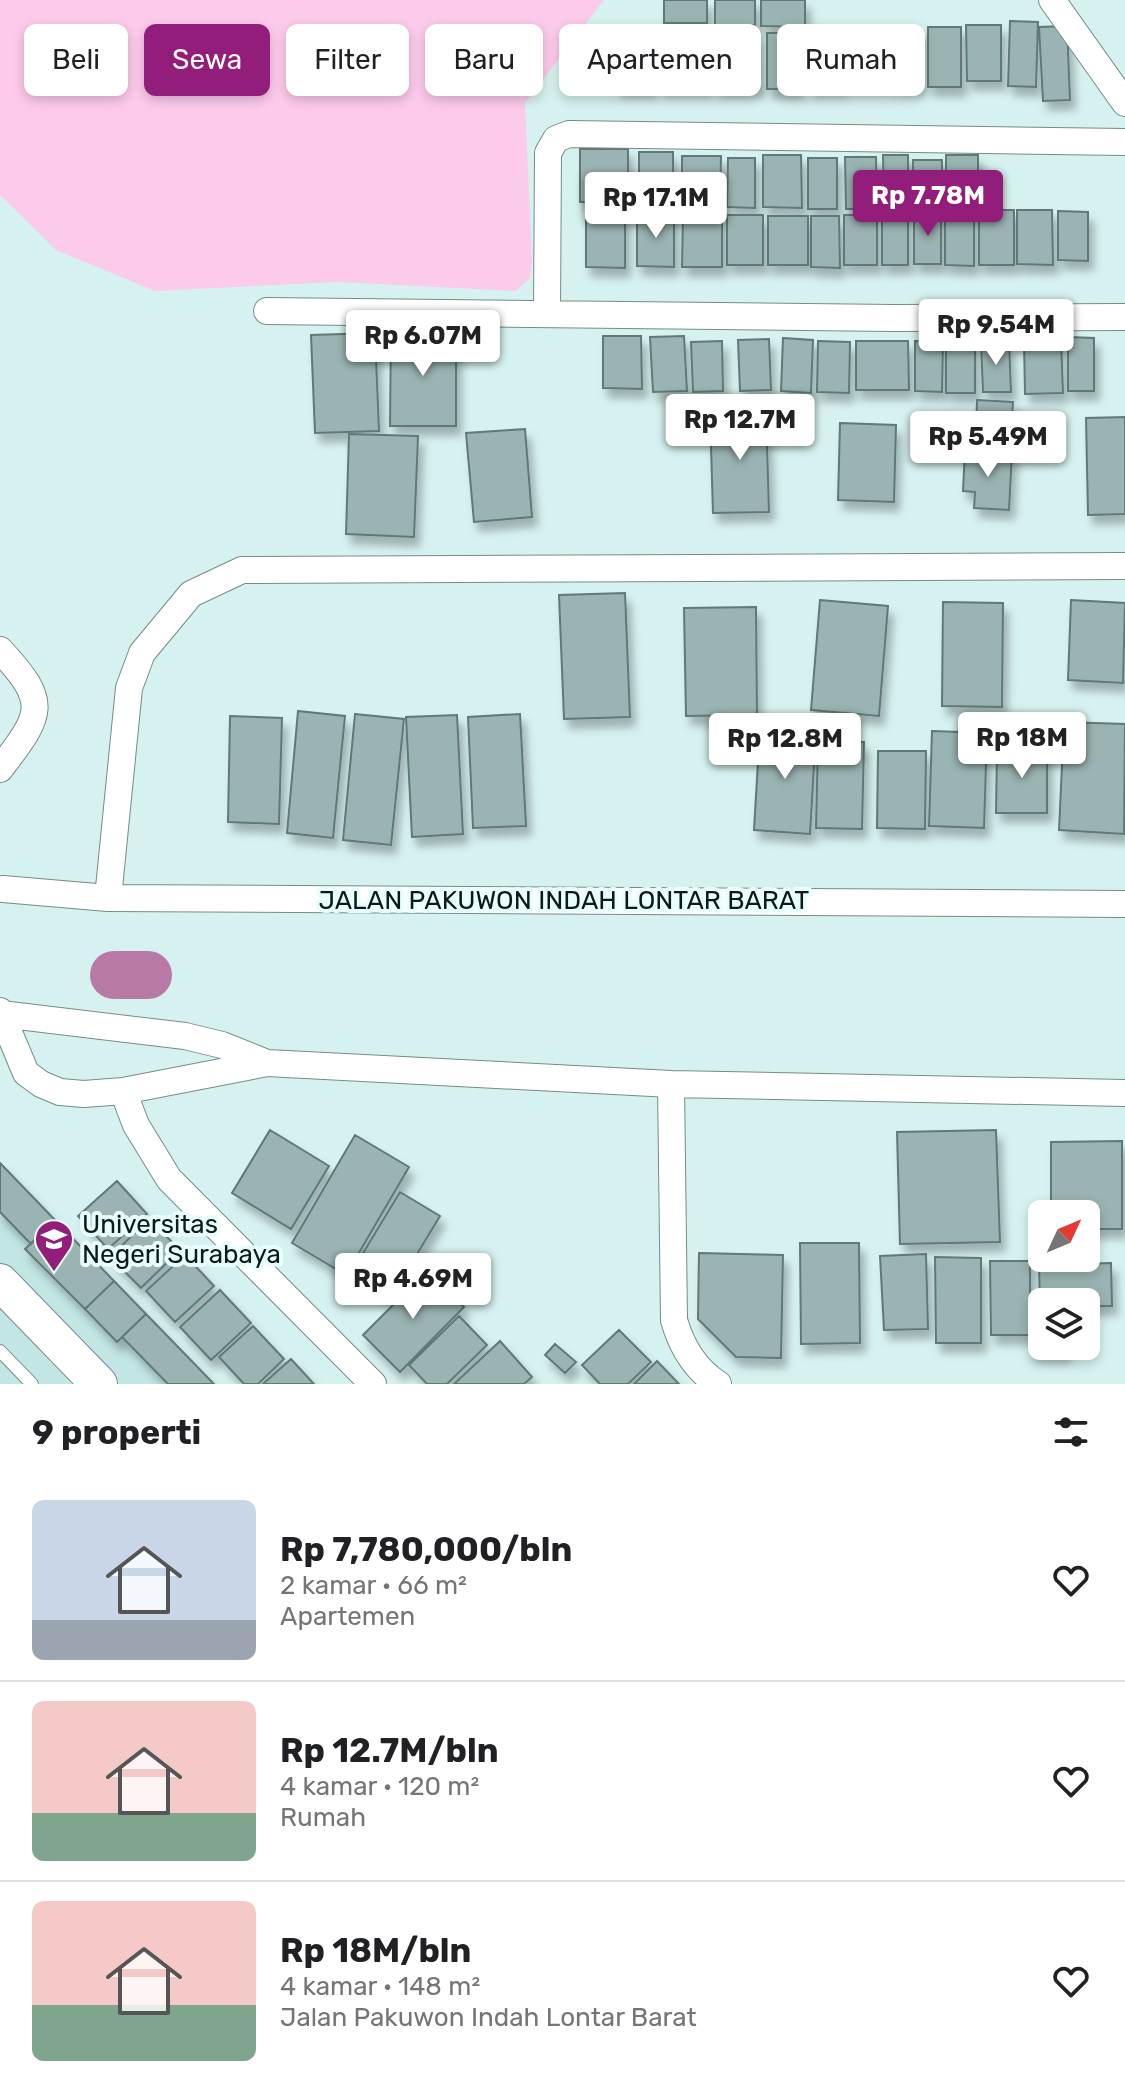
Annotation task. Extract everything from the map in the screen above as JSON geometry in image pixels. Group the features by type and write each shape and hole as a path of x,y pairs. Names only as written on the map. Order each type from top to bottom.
{"main road":[{"path":"0,1282 99,1384"}],"street":[{"path":"1052,0 1125,103"},
{"path":"547,312 548,153 556,139 569,134 1125,142"},
{"path":"267,311 893,318 1125,317"},
{"path":"108,898 129,688 142,653 191,594 242,570 1125,566"},
{"path":"0,650 30,686 37,708 28,731 0,769"},
{"name":"JALAN PAKUWON INDAH LONTAR BARAT","path":"1,894 108,898 1125,904"},
{"path":"0,1012 185,1036 222,1045 267,1063"},
{"path":"0,1012 26,1073 60,1092 84,1094 123,1091 267,1063 671,1084 1125,1093"},
{"path":"671,1084 674,1320 680,1340 691,1357 718,1384"},
{"path":"123,1091 136,1125 169,1179 373,1384"}],"lane":[{"path":"0,1351 32,1384"}],"shaded area":[{"path":"0,0 604,0 586,24 559,24 559,59 543,80 543,24 425,24 425,96 530,96 525,103 532,260 530,278 516,291 337,282 155,291 56,250 0,195"},
{"name":"Universitas Negeri Surabaya","path":"0,1162 214,1384 0,1384"}],"building":[{"path":"664,0 707,0 707,23 664,23"},
{"path":"715,0 755,0 755,24 715,24"},
{"path":"761,0 805,0 805,24 761,24"},
{"path":"1010,21 1038,22 1036,87 1008,86"},
{"path":"966,25 1001,25 1001,81 967,81"},
{"path":"1067,26 1070,100 1043,101 1039,27"},
{"path":"928,27 961,27 961,87 928,87"},
{"path":"767,33 777,33 777,89 767,89"},
{"path":"580,149 628,149 628,202 580,202"},
{"path":"639,152 673,152 673,211 639,211"},
{"path":"763,155 801,155 802,208 763,207"},
{"path":"883,155 908,155 908,209 884,208"},
{"path":"946,155 978,155 978,207 946,207"},
{"path":"682,156 721,156 720,209 682,209"},
{"path":"845,157 876,157 877,209 846,209"},
{"path":"728,158 755,158 755,208 727,207"},
{"path":"808,158 837,158 837,209 808,209"},
{"path":"913,160 942,160 942,206 913,206"},
{"path":"945,210 974,211 974,266 945,265"},
{"path":"979,210 1014,210 1014,265 979,265"},
{"path":"1017,210 1052,210 1053,265 1017,264"},
{"path":"914,211 941,211 941,264 914,264"},
{"path":"1058,211 1088,212 1088,261 1058,260"},
{"path":"586,213 625,213 625,268 586,267"},
{"path":"683,213 722,213 722,267 682,267"},
{"path":"882,213 908,213 908,265 882,265"},
{"path":"637,214 674,214 674,267 637,266"},
{"path":"727,215 763,215 763,265 727,265"},
{"path":"844,215 877,215 877,265 844,265"},
{"path":"768,216 808,216 808,265 768,265"},
{"path":"811,216 839,216 840,268 811,267"},
{"path":"391,329 456,329 456,426 390,426"},
{"path":"375,333 379,431 315,433 311,335"},
{"path":"603,336 641,336 642,389 603,388"},
{"path":"684,336 687,391 653,392 650,337"},
{"path":"1068,337 1094,338 1094,391 1068,391"},
{"path":"783,338 813,340 811,393 781,391"},
{"path":"769,339 771,390 740,391 738,340"},
{"path":"722,341 723,391 693,392 691,342"},
{"path":"818,341 850,342 849,393 817,392"},
{"path":"856,341 908,341 909,390 856,390"},
{"path":"915,341 943,342 942,392 915,391"},
{"path":"946,341 975,342 975,393 946,393"},
{"path":"1061,341 1063,393 1025,394 1024,342"},
{"path":"1009,342 1011,392 983,392 981,343"},
{"path":"977,400 1013,402 1010,448 983,446 984,429 976,429"},
{"path":"766,412 769,512 713,513 710,413"},
{"path":"1125,417 1125,514 1088,515 1086,418"},
{"path":"840,423 896,425 894,502 838,500"},
{"path":"525,429 532,517 474,522 466,433"},
{"path":"349,434 418,436 414,537 346,534"},
{"path":"965,450 1012,453 1009,510 974,508 975,492 963,491"},
{"path":"625,593 630,717 564,719 559,595"},
{"path":"820,600 888,606 879,716 811,710"},
{"path":"1071,600 1125,603 1123,683 1068,680"},
{"path":"943,602 1003,603 1002,707 942,706"},
{"path":"756,607 757,715 686,716 684,608"},
{"path":"298,711 345,716 333,838 287,833"},
{"path":"355,714 404,719 391,845 343,840"},
{"path":"520,714 526,826 473,828 468,717"},
{"path":"457,715 463,834 412,837 406,717"},
{"path":"230,716 282,718 279,824 228,822"},
{"path":"1064,722 1125,724 1124,834 1059,830"},
{"path":"760,728 816,731 810,834 754,830"},
{"path":"932,731 987,733 984,828 929,826"},
{"path":"818,741 864,742 862,829 816,828"},
{"path":"997,746 1047,747 1047,813 996,813"},
{"path":"878,751 926,751 925,829 877,828"},
{"path":"270,1130 329,1166 291,1229 232,1193"},
{"path":"996,1130 1000,1242 900,1244 897,1132"},
{"path":"355,1135 409,1167 346,1275 292,1243"},
{"path":"1122,1141 1122,1229 1100,1229 1100,1200 1051,1200 1051,1142"},
{"path":"0,1163 55,1220 31,1244 0,1212"},
{"path":"117,1181 147,1214 108,1249 78,1216"},
{"path":"400,1192 440,1216 391,1297 351,1273"},
{"path":"149,1219 180,1250 141,1288 110,1257"},
{"path":"55,1220 114,1281 85,1309 25,1249"},
{"path":"800,1243 859,1243 860,1343 801,1344"},
{"path":"699,1253 783,1255 781,1358 736,1357 698,1319"},
{"path":"926,1254 928,1329 884,1330 880,1256"},
{"path":"185,1255 214,1286 175,1322 146,1291"},
{"path":"935,1257 981,1258 981,1343 936,1343"},
{"path":"990,1261 1028,1261 1028,1335 991,1335"},
{"path":"1100,1263 1111,1263 1112,1306 1100,1306 1100,1288 1040,1288 1039,1272 1100,1272"},
{"path":"427,1271 464,1307 400,1372 363,1335"},
{"path":"114,1281 146,1314 117,1342 85,1309"},
{"path":"220,1290 251,1323 211,1360 180,1327"},
{"path":"146,1314 214,1384 168,1384 122,1337"},
{"path":"459,1316 487,1345 447,1384 427,1384 409,1365"},
{"path":"253,1326 284,1359 258,1384 244,1384 219,1357"},
{"path":"619,1330 651,1362 628,1384 600,1384 582,1365"},
{"path":"500,1341 532,1377 524,1384 454,1384"},
{"path":"555,1344 576,1362 565,1373 545,1355"},
{"path":"291,1359 314,1384 263,1384"},
{"path":"657,1361 679,1384 634,1384"}],"waterway":[{"path":"114,975 148,975"}],"place":[{"name":"Universitas Negeri Surabaya","path":"54,1273"}]}
